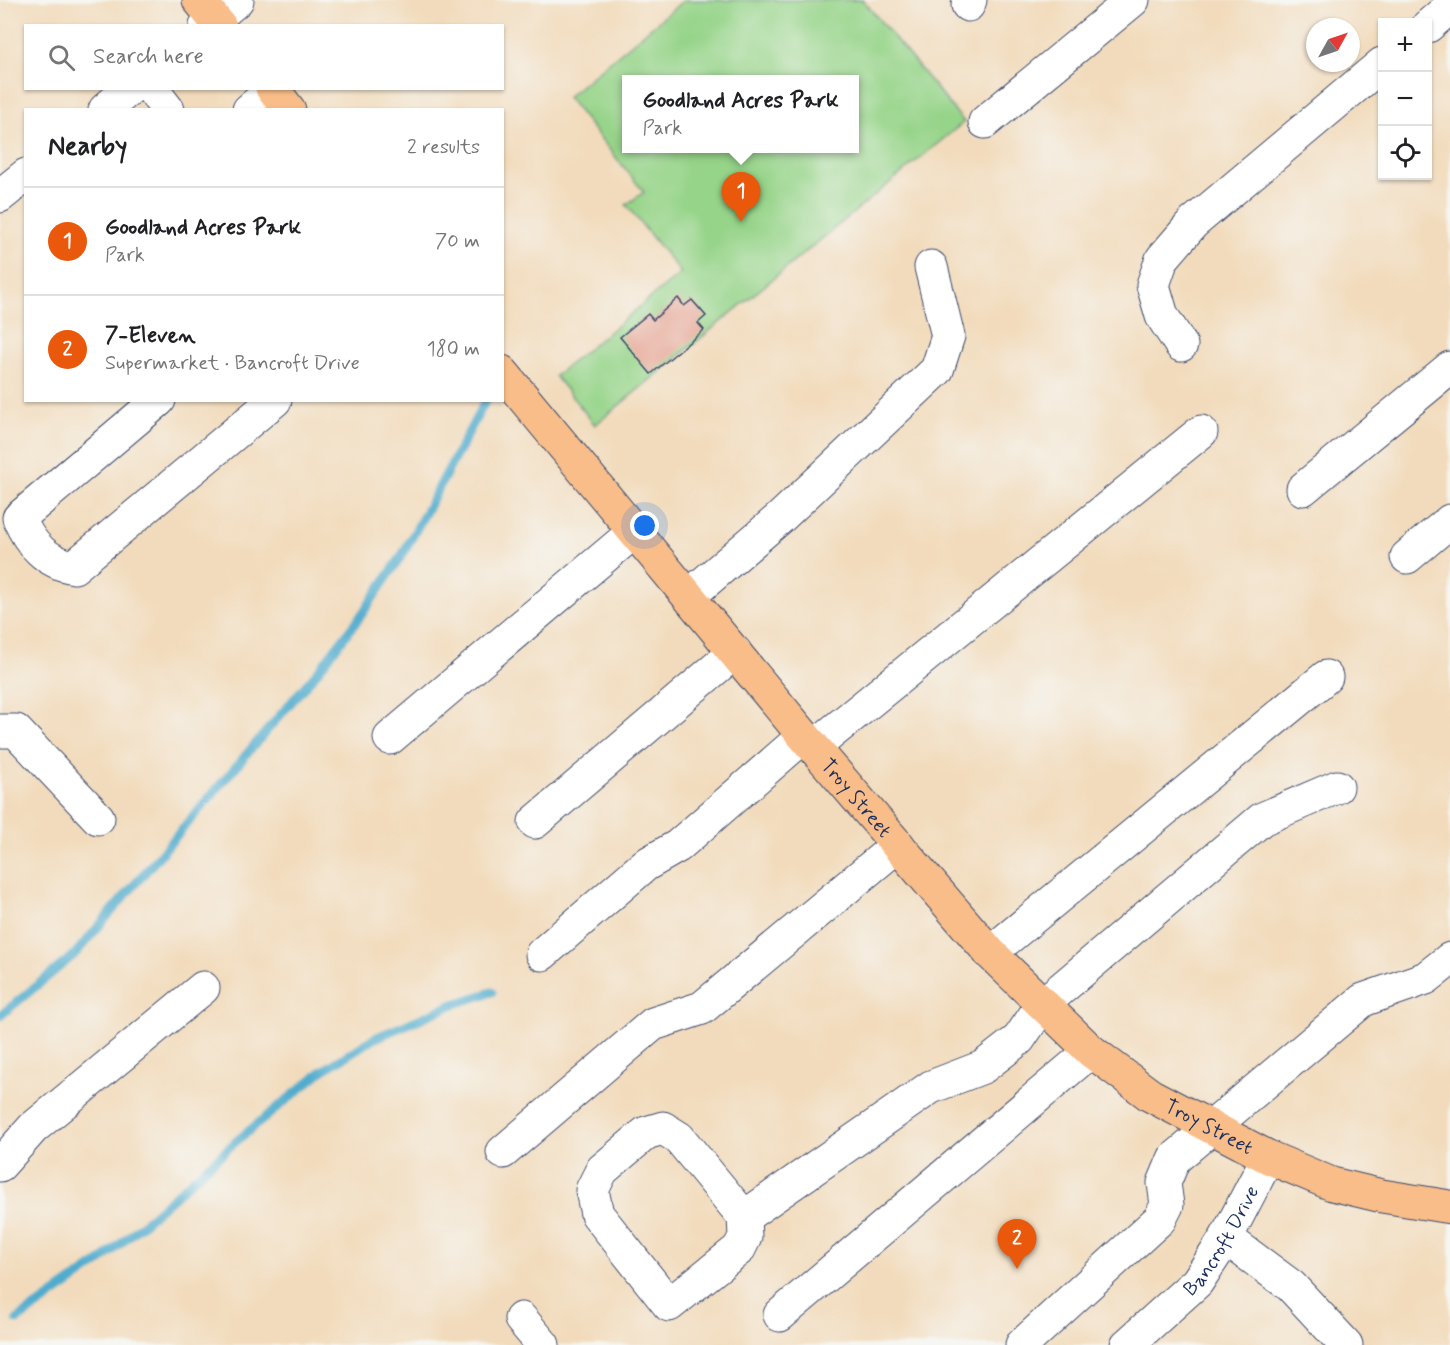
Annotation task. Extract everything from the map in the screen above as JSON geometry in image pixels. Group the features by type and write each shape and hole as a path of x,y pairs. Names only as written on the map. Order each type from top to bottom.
{"main road":[{"name":"Troy Street","path":"504,374 809,742 990,953 1092,1051 1150,1095 1268,1157"},
{"path":"1268,1157 1332,1184 1382,1196 1450,1207"}],"street":[{"path":"986,123 1133,0"},
{"path":"1432,23 1450,7"},
{"path":"1181,345 1162,316 1153,285 1162,259 1193,223 1378,68"},
{"path":"107,108 128,90"},
{"path":"153,90 166,108"},
{"path":"0,196 24,177"},
{"path":"689,596 781,517 937,370 948,336 931,267"},
{"path":"1303,489 1450,368"},
{"path":"157,402 19,518 24,530 45,557 74,567 273,402"},
{"path":"542,954 645,865 678,846 1201,432"},
{"path":"1407,557 1450,521"},
{"path":"390,738 635,531"},
{"path":"535,822 735,652"},
{"path":"990,953 1326,677"},
{"path":"0,731 16,731 98,818"},
{"path":"744,1217 931,1087 983,1067 1018,1039 1042,1005 1262,819 1336,787"},
{"path":"503,1152 653,1024 702,1008 898,845"},
{"path":"1022,1345 1160,1219 1167,1205 1164,1183 1174,1159 1209,1127 1363,1000 1426,978 1450,959"},
{"path":"0,1165 33,1128 203,988"},
{"path":"780,1315 1092,1051"},
{"path":"663,1128 679,1137 744,1217 745,1237 739,1249 669,1305 597,1214 592,1190 602,1170 646,1133 663,1128"},
{"name":"Bancroft Drive","path":"1127,1345 1197,1282 1226,1238 1268,1157"},
{"path":"1226,1238 1291,1286 1346,1345"},
{"path":"521,1319 543,1345"}],"green space":[{"path":"684,0 863,0 964,122 595,425 555,376 681,273 626,205 644,192 567,97"}],"building":[{"path":"678,298 684,306 692,300 706,316 698,323 704,330 651,374 620,337 648,314 653,320"}],"waterway":[{"path":"0,1016 75,954 318,671 360,617 403,554 485,402"},
{"path":"17,1320 101,1261 233,1144 322,1071 373,1039 454,1004 492,992"}],"place":[{"name":"Goodland Acres Park","path":"741,222"},
{"name":"7-Eleven","path":"1017,1269"}]}
